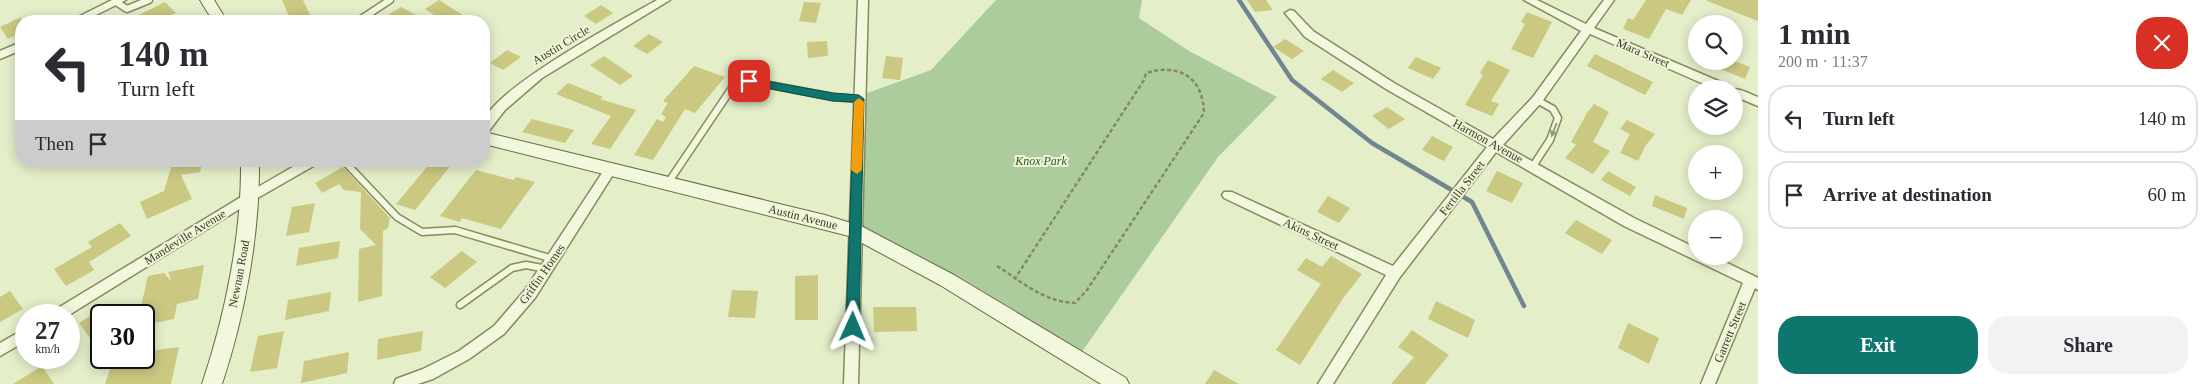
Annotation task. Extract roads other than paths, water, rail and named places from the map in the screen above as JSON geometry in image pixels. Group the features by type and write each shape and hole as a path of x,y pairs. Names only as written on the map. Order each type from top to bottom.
{"street":[{"path":"207,0 216,15"},
{"name":"Austin Circle","path":"490,121 501,107 538,75 665,0"},
{"path":"852,384 863,0"},
{"name":"Mara Street","path":"1528,0 1587,29 1705,80"},
{"name":"Fertilla Street","path":"1325,384 1395,273 1495,145 1537,100 1609,0"},
{"path":"91,15 121,4"},
{"name":"Harmon Avenue","path":"1290,13 1300,26 1310,34 1390,86 1629,222 1688,250"},
{"path":"0,56 15,49"},
{"path":"1743,96 1758,102"},
{"name":"Austin Avenue","path":"490,140 855,231 947,280 1119,384"},
{"name":"Newnan Road","path":"212,384 221,360 244,254 250,197 250,167"},
{"name":"Mandeville Avenue","path":"76,304 302,167"},
{"name":"Griffin Homes","path":"401,384 428,374 464,355 499,330 530,294 610,170"},
{"name":"Akins Street","path":"1228,195 1395,273"},
{"path":"1719,265 1755,282"},
{"name":"Garrett Street","path":"1708,384 1755,282"},
{"path":"0,350 15,341"}],"lane":[{"path":"121,4 149,0"},
{"path":"367,15 390,0"},
{"path":"667,184 736,82 749,81 833,97 859,99"},
{"path":"1533,166 1552,138 1558,118 1557,113 1537,100"},
{"path":"350,167 397,217 422,232 454,230 550,264"},
{"path":"460,305 512,268 526,265 550,264"}],"waterway":[{"path":"1239,0 1292,80 1372,143 1472,202 1524,306"}],"park label":[{"name":"Knox Park","path":"1041,161"}]}
